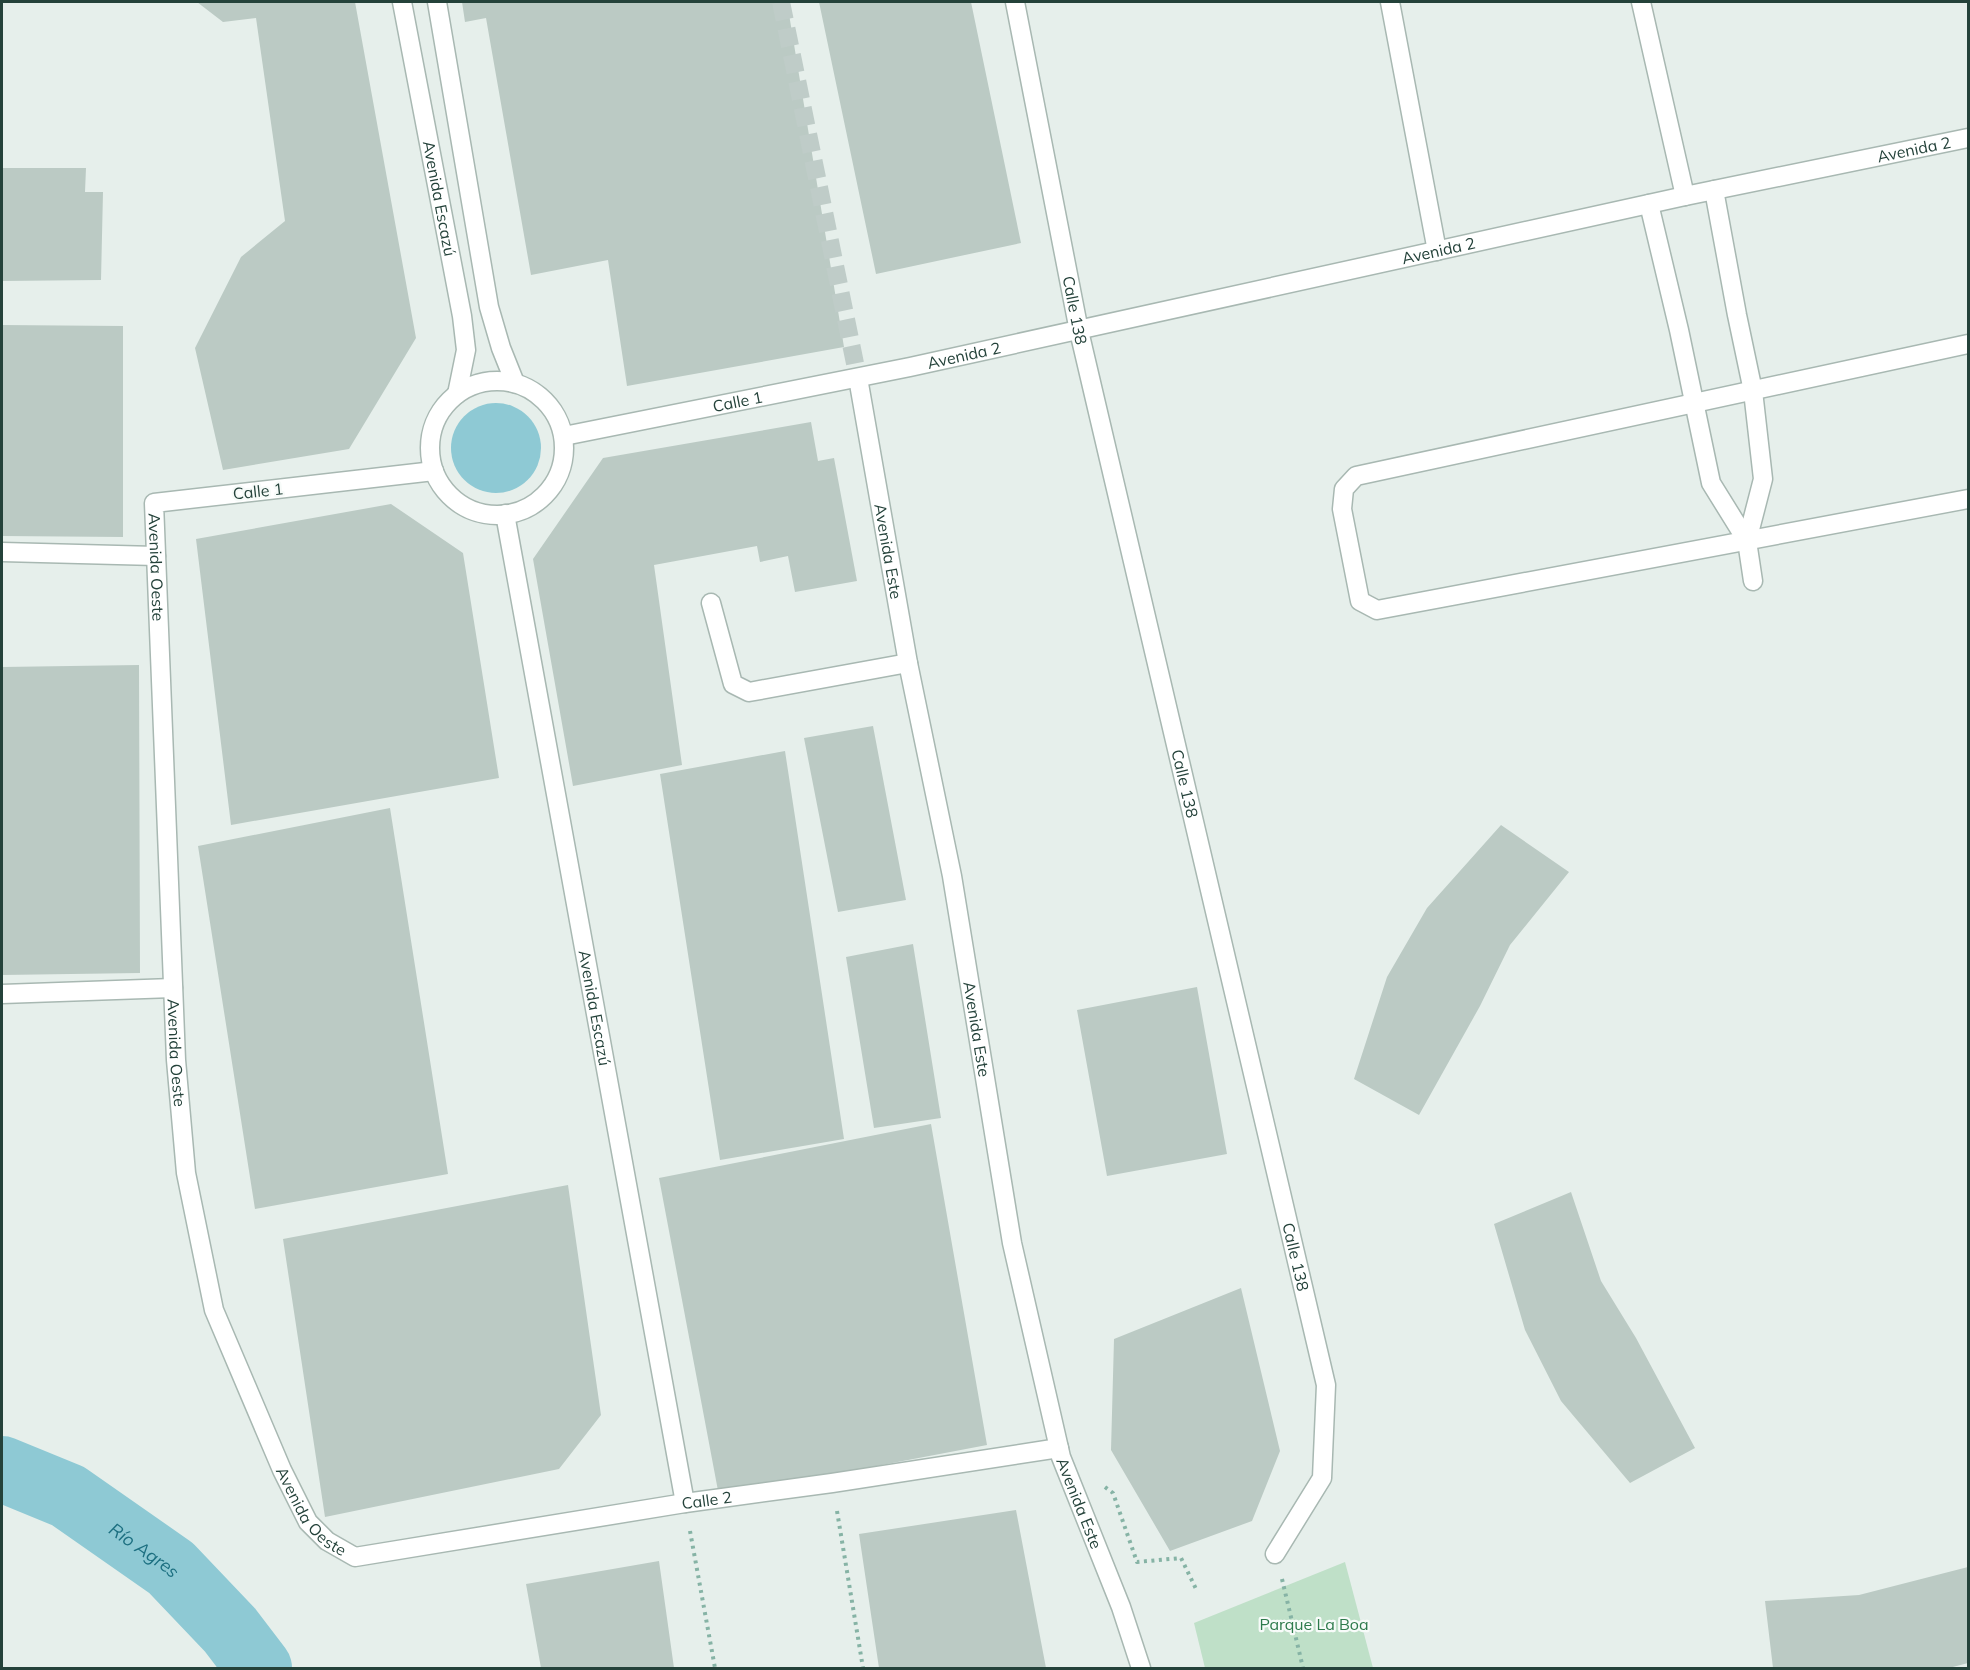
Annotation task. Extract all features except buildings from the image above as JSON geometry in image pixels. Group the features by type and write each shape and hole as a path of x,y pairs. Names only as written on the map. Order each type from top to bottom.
{"street":[{"name":"Avenida Escazú","path":"402,2 462,316 466,350 457,394"},
{"name":"Avenida Escazú","path":"437,2 489,307 501,348 515,383"},
{"name":"Calle 138","path":"1015,2 1079,331 1326,1385 1322,1478 1275,1554"},
{"path":"1390,2 1437,251"},
{"path":"1641,2 1685,196"},
{"name":"Avenida 2","path":"910,367 1685,196 1968,138"},
{"path":"1714,190 1753,391 1763,479 1747,541 1753,581"},
{"path":"1649,204 1710,483 1747,541"},
{"path":"1968,344 1356,476 1344,489 1342,509 1360,601 1377,610 1968,499"},
{"name":"Calle 1","path":"564,436 910,367"},
{"name":"Avenida Este","path":"858,378 908,663 952,876 1012,1243 1060,1452 1121,1607 1141,1668"},
{"path":"495,381 515,383 532,390 547,403 558,418 564,436 565,455 560,472 551,488 538,501 523,510 505,514 483,514 462,505 445,490 434,471 430,450 433,429 442,410 457,394 475,385 495,381"},
{"name":"Calle 1","path":"154,503 434,471"},
{"name":"Avenida Oeste","path":"154,503 176,1060 186,1173 214,1310 282,1470 308,1522 327,1541 355,1557"},
{"name":"Avenida Escazú","path":"505,514 685,1503"},
{"path":"2,552 156,556"},
{"path":"711,603 733,684 749,692 908,663"},
{"path":"2,994 173,988"},
{"name":"Calle 2","path":"355,1557 685,1503 1060,1452"}],"path":[{"path":"1060,1452 1113,1493 1137,1562 1181,1558 1196,1589"},
{"path":"832,1483 863,1668"},
{"path":"685,1503 715,1668"},
{"path":"1275,1554 1303,1668"}],"green space":[{"name":"Parque La Boa","path":"1345,1562 1373,1668 1205,1668 1194,1623"}],"water":[{"path":"496,403 513,406 528,416 538,431 541,448 538,465 528,480 513,490 496,493 479,490 464,480 454,465 451,448 454,431 464,416 479,406"}],"waterway":[{"name":"Río Agres","path":"2,1469 68,1496 171,1568 230,1630 259,1668"}],"tunnel":[{"path":"781,2 858,378"}]}
